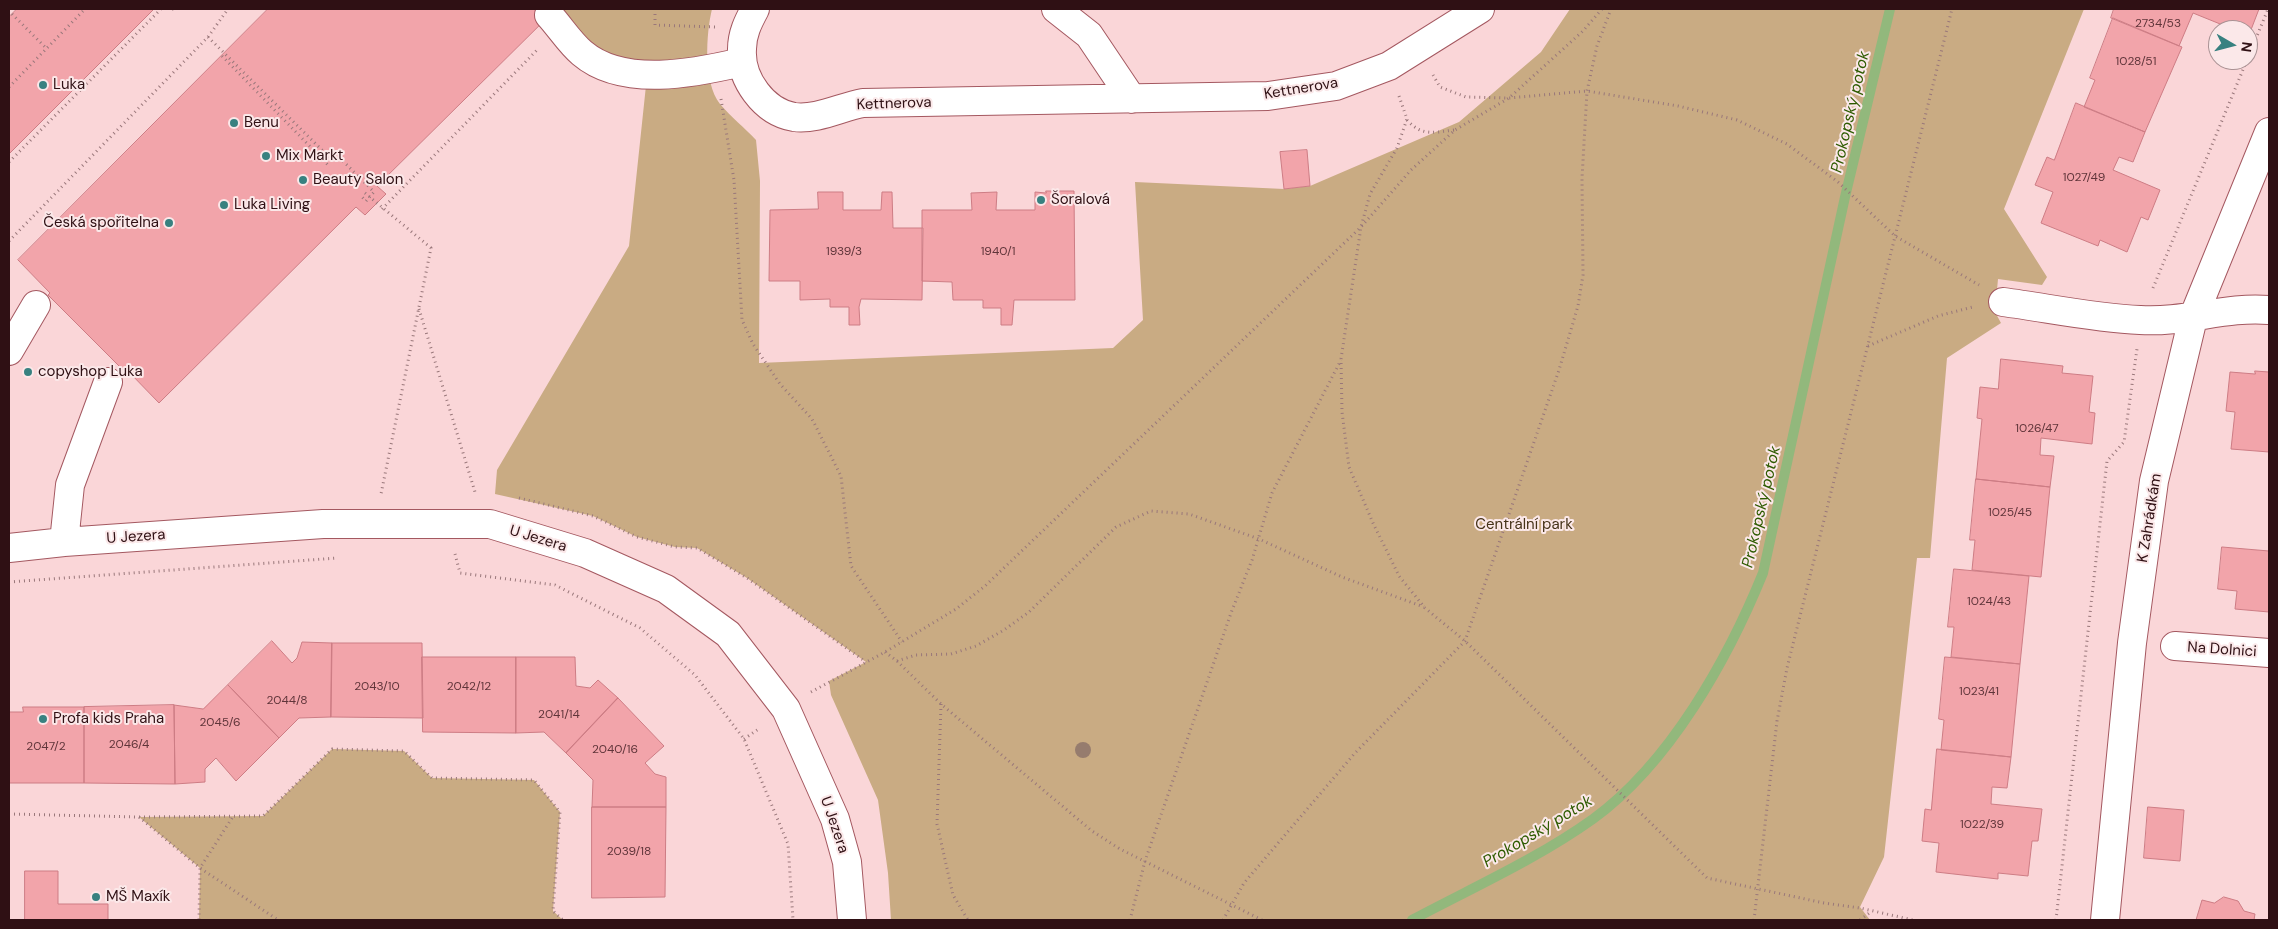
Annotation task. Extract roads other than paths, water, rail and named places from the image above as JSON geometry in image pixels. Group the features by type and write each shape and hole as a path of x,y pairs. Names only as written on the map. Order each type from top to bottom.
{"street":[{"path":"1056,9 1089,36 1132,99"},
{"name":"Kettnerova","path":"750,18 742,49 742,62 748,78 758,97 775,110 795,117 818,115 862,103 1268,96 1336,86 1389,66 1480,9"},
{"path":"555,21 583,54 611,69 648,76 716,68 742,62"},
{"name":"K Zahrádkám","path":"2105,920 2132,642 2154,482 2193,318 2269,132"},
{"path":"2003,302 2140,320 2193,318 2246,308 2269,310"},
{"path":"9,351 36,305"},
{"path":"64,542 70,485 108,382"},
{"name":"U Jezera","path":"9,548 64,542 323,524 383,523 490,524 585,553 666,589 728,634 786,709 835,819 847,862 852,920"},
{"name":"Na Dolnici","path":"2175,646 2269,653"}],"waterway":[{"name":"Prokopský potok","path":"1412,920 1572,834 1621,796 1647,769 1694,707 1732,640 1763,573 1845,197 1890,9"}],"place":[{"name":"Luka","path":"43,85"},
{"name":"Benu","path":"234,123"},
{"name":"Mix Markt","path":"266,156"},
{"name":"Beauty Salon","path":"303,180"},
{"name":"Šoralová","path":"1041,200"},
{"name":"Luka Living","path":"224,205"},
{"name":"Česká spořitelna","path":"169,223"},
{"name":"copyshop Luka","path":"28,372"},
{"name":"Profa kids Praha","path":"43,719"},
{"name":"MŠ Maxík","path":"96,897"}],"park label":[{"name":"Centrální park","path":"1524,525"}]}
